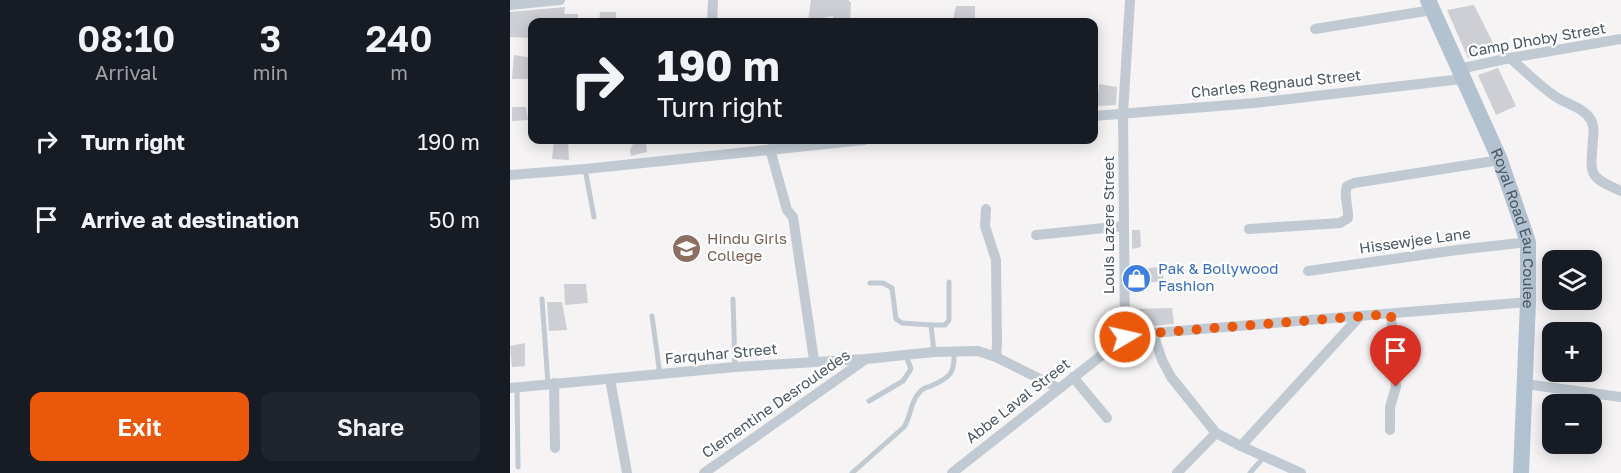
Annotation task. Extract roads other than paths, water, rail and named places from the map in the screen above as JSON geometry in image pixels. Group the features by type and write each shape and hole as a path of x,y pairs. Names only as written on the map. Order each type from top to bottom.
{"main road":[{"name":"Royal Road Eau Coulee","path":"1430,5 1500,160 1528,242 1528,302 1521,473"}],"street":[{"path":"510,6 560,0"},
{"path":"712,18 713,0"},
{"name":"Louis Lazere Street","path":"1125,337 1123,112 1130,0"},
{"path":"1315,29 1430,5"},
{"name":"Camp Dhoby Street","path":"1460,74 1510,58 1621,39"},
{"path":"1510,58 1555,96 1584,112 1591,120 1594,128 1591,170 1600,182 1621,191"},
{"name":"Charles Regnaud Street","path":"1098,115 1255,103 1460,74"},
{"path":"510,175 812,144"},
{"path":"770,149 787,210 793,217 814,360"},
{"path":"1249,229 1340,223 1348,218 1345,190 1347,186 1354,183 1500,160"},
{"path":"986,209 985,226 996,260 996,357"},
{"path":"1036,235 1124,226"},
{"name":"Hissewjee Lane","path":"1308,271 1423,254 1528,242"},
{"name":"Abbe Laval Street","path":"952,473 1125,337 1528,302"},
{"path":"1390,430 1390,407 1396,387 1391,314"},
{"path":"1241,446 1360,316"},
{"path":"1153,333 1162,360 1171,376 1216,432 1301,473"},
{"name":"Farquhar Street","path":"514,388 814,360 866,359 934,352 978,351 996,357 1058,388"},
{"name":"Clementine Desrouledes","path":"704,473 866,359"},
{"path":"1073,377 1107,418"},
{"path":"610,379 627,473"},
{"path":"551,384 555,448"},
{"path":"1525,384 1621,398"},
{"path":"1177,473 1216,432"}],"lane":[{"path":"585,169 594,217"},
{"path":"870,283 883,283 892,288 896,319 902,323 931,326 945,325 949,320 949,282"},
{"path":"542,299 551,384"},
{"path":"733,299 735,367"},
{"path":"652,316 660,375"},
{"path":"931,326 934,352"},
{"path":"852,473 904,427 909,419 916,394 952,374 954,351"},
{"path":"869,401 903,381 911,369 906,354"},
{"path":"514,388 518,467"},
{"path":"1250,473 1264,457"}],"place":[{"name":"Hindu Girls College","path":"686,248"},
{"name":"Pak & Bollywood Fashion","path":"1137,278"}]}
